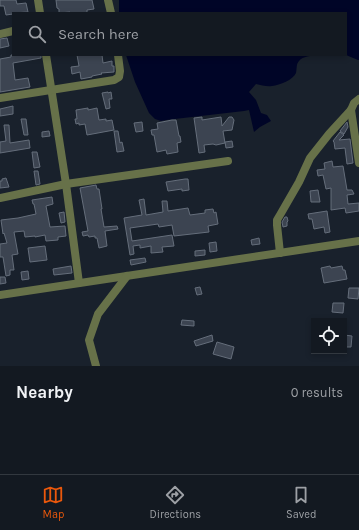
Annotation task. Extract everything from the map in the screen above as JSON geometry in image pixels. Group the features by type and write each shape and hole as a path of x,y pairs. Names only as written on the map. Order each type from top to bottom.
{"street":[{"path":"38,0 40,12"},
{"path":"108,0 111,12"},
{"path":"0,34 12,31"},
{"path":"46,56 80,283"},
{"path":"0,98 114,80 119,77 120,71 118,56"},
{"path":"280,253 278,220 280,215 299,182 310,158 351,110 354,103 359,99"},
{"path":"351,110 359,162"},
{"path":"0,198 66,184 228,161"},
{"path":"0,295 359,241"},
{"path":"96,366 88,340 98,314 127,276"}],"water":[{"path":"119,0 359,0 359,60 347,55 347,12 119,12"},
{"path":"126,56 307,56 298,62 296,73 286,82 279,85 270,86 256,84 249,92 256,100 261,113 267,115 271,121 254,132 249,110 161,121 155,119 149,113 135,82"}],"building":[{"path":"0,0 16,0 17,4 26,3 28,12 12,12 12,14 6,15 4,6 0,6"},
{"path":"56,0 92,0 94,9 87,10 87,12 59,12 59,9 57,8"},
{"path":"7,38 9,46 0,48 0,39"},
{"path":"12,55 41,56 41,58 13,63 15,80 28,78 30,87 0,92 0,59 11,57"},
{"path":"77,56 102,56 103,63 112,61 114,72 101,73 102,74 81,79 80,72 72,74 71,67 79,66"},
{"path":"111,92 112,99 109,99 110,108 106,109 102,93"},
{"path":"13,106 13,114 0,116 0,109"},
{"path":"88,108 88,110 97,108 99,120 112,120 114,130 87,135 85,124 76,124 75,119 77,119 76,110"},
{"path":"202,117 202,120 221,117 222,126 229,117 232,117 234,120 232,130 223,131 225,143 204,145 205,152 199,153 194,118"},
{"path":"21,119 26,119 28,135 24,135"},
{"path":"176,120 180,136 181,142 177,143 178,152 167,154 166,150 157,152 154,135 152,135 151,130 158,129 157,123"},
{"path":"142,122 143,131 136,132 134,123"},
{"path":"347,122 348,127 344,134 340,131"},
{"path":"4,125 9,125 10,143 29,140 30,148 0,153 0,142 6,141"},
{"path":"49,131 50,136 42,137 42,132"},
{"path":"114,131 118,131 120,143 122,142 124,151 117,152"},
{"path":"340,132 344,135 339,140 350,139 353,163 347,164 345,148 335,149 333,141"},
{"path":"232,141 233,147 226,148 225,142"},
{"path":"32,152 37,152 40,167 34,168"},
{"path":"332,161 333,167 343,166 347,190 352,190 354,194 347,195 348,204 359,203 359,211 346,213 345,208 331,210 331,188 326,189 323,175 318,176 317,170 325,169 324,163"},
{"path":"34,171 38,171 40,184 36,185"},
{"path":"6,178 9,187 0,188 0,181"},
{"path":"188,179 189,190 182,191 182,189 168,191 166,182"},
{"path":"96,185 97,189 99,189 104,227 117,226 118,229 105,231 107,246 99,248 97,238 95,238 95,236 83,236 82,232 88,231 80,188"},
{"path":"318,190 320,202 311,202 310,191"},
{"path":"52,197 53,204 46,206 50,227 65,226 66,236 58,237 58,240 46,241 45,235 25,237 24,231 14,232 18,254 12,255 14,270 10,270 10,275 6,276 3,257 0,257 0,244 7,243 4,233 3,234 1,220 36,214 32,200"},
{"path":"144,199 146,215 163,212 162,201 167,201 168,211 188,208 190,215 205,213 205,210 213,209 214,213 216,212 218,224 208,226 209,232 174,236 172,225 159,227 158,224 130,228 132,241 172,235 174,246 162,247 163,252 151,253 151,246 140,248 140,245 133,246 134,254 130,255 124,218 142,215 139,200"},
{"path":"327,211 330,232 325,233 324,227 314,229 312,219 309,219 308,214"},
{"path":"64,212 65,222 61,223 59,213"},
{"path":"285,217 287,217 288,221 287,226 283,227 282,222"},
{"path":"259,238 260,244 252,245 251,240"},
{"path":"216,242 217,251 210,252 209,243"},
{"path":"45,246 47,260 30,262 28,248"},
{"path":"205,250 205,255 195,256 195,251"},
{"path":"145,258 146,262 131,265 130,260"},
{"path":"71,266 72,273 54,275 53,269"},
{"path":"330,266 331,268 342,266 343,270 345,270 347,279 324,283 321,268"},
{"path":"28,271 29,279 22,280 21,272"},
{"path":"0,277 5,277 6,283 0,284"},
{"path":"200,287 202,294 197,295 195,288"},
{"path":"349,288 359,288 358,299 348,298"},
{"path":"333,303 344,303 343,313 332,312"},
{"path":"182,320 194,321 194,326 181,325"},
{"path":"212,335 213,341 196,346 194,341"},
{"path":"347,335 352,336 351,347 347,347"},
{"path":"217,342 234,347 231,359 213,354"}]}
